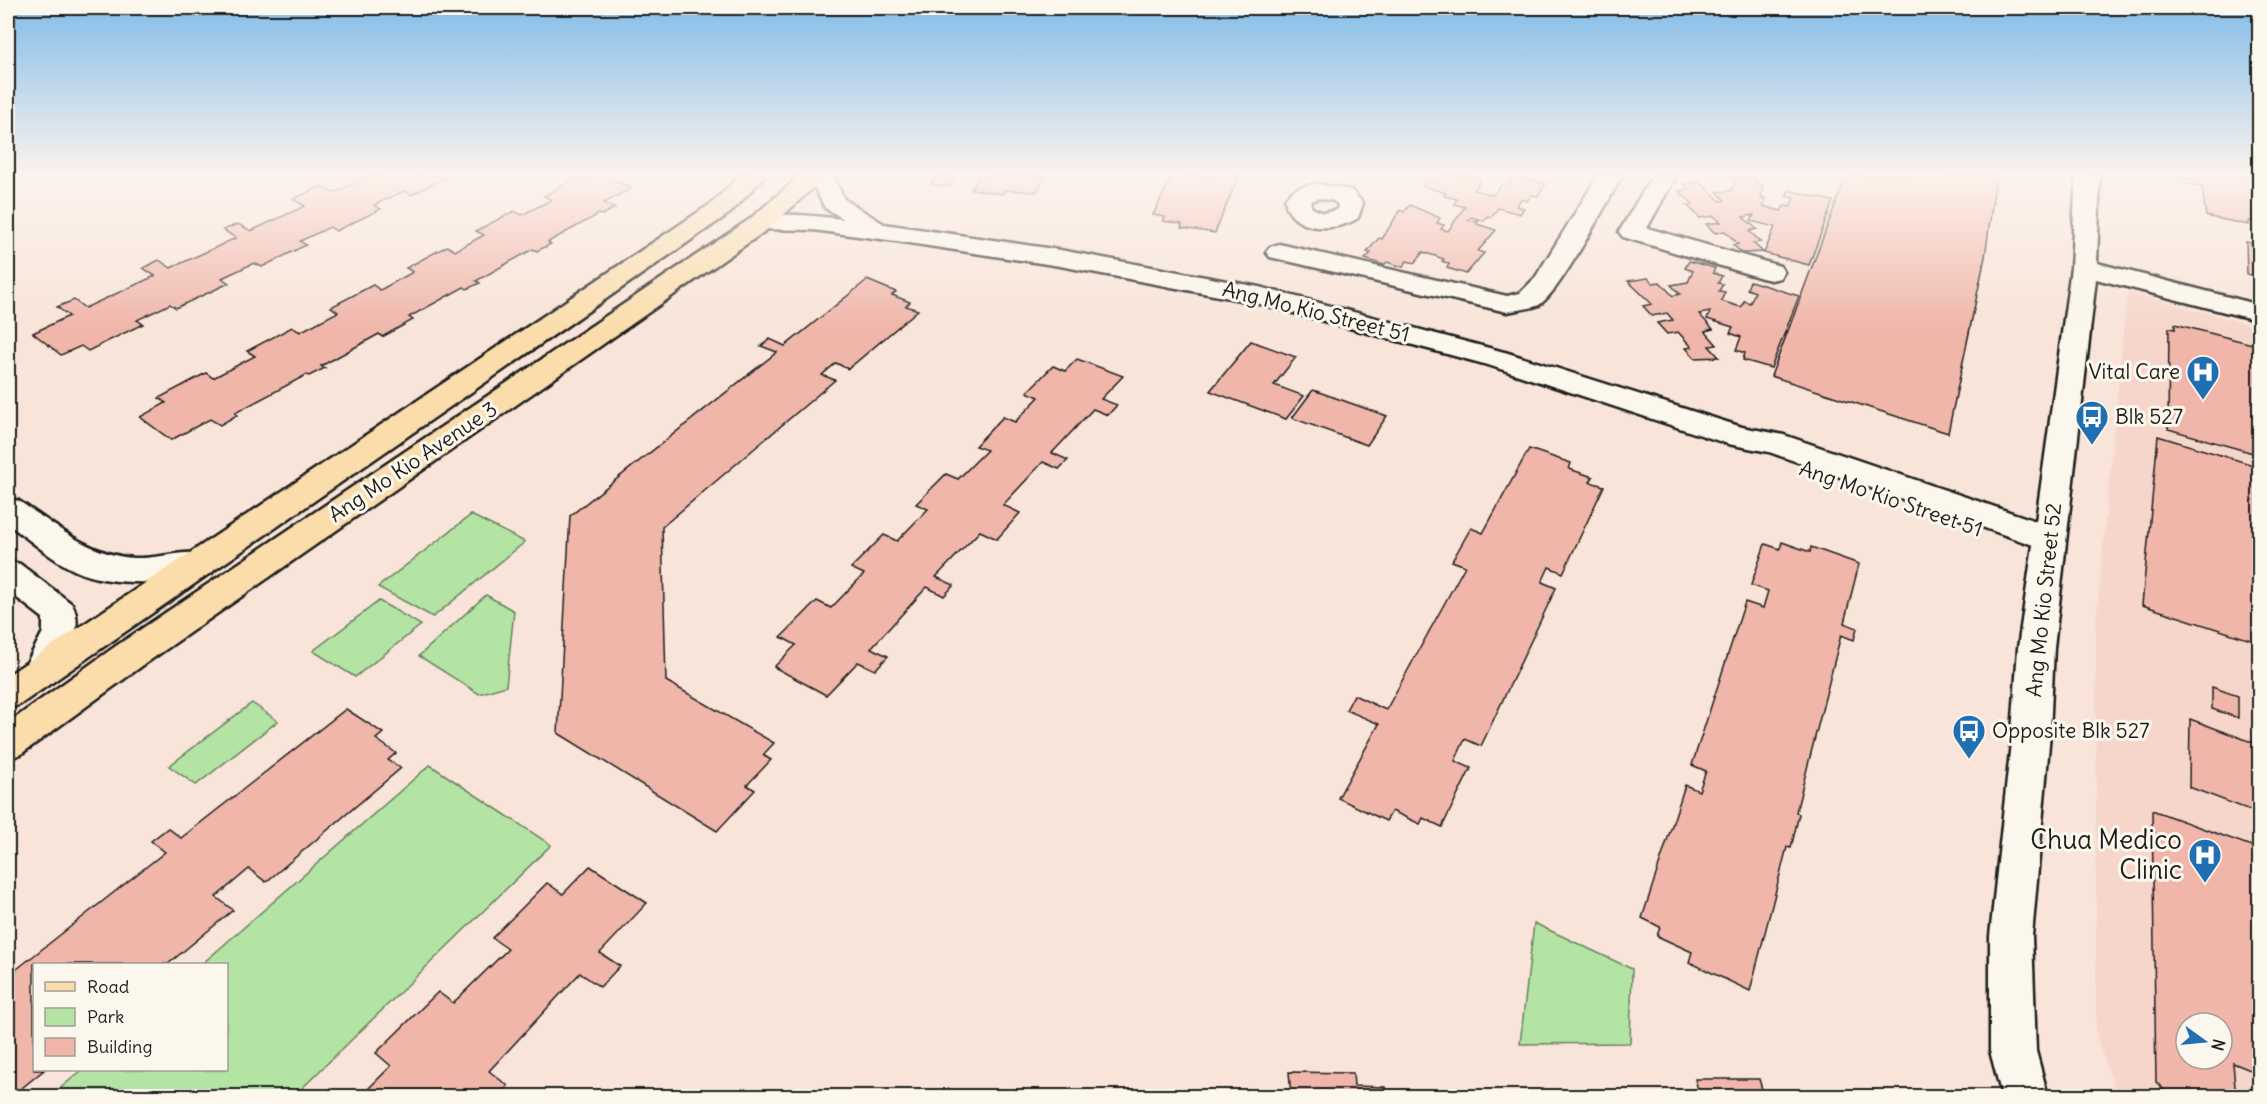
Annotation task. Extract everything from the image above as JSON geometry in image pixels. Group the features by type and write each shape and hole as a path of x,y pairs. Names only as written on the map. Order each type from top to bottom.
{"main road":[{"name":"Ang Mo Kio Avenue 3","path":"8,694 692,228"},
{"name":"Ang Mo Kio Avenue 3","path":"8,743 129,656 754,228"}],"street":[{"name":"Ang Mo Kio Street 51","path":"852,228 1060,258 1259,295 1498,359 1739,437 1769,457 2048,545"},
{"name":"Ang Mo Kio Street 51","path":"876,228 882,231"},
{"path":"1259,295 1279,252 1294,228"},
{"path":"1279,252 1507,304 1529,299 1545,283 1579,228"},
{"path":"1635,228 1632,232 1772,272"},
{"name":"Ang Mo Kio Street 52","path":"2025,1096 2013,1051 2011,936 2031,733 2036,648 2084,268 2086,228"},
{"path":"2084,268 2259,313"},
{"path":"8,508 87,562 134,570 200,564"},
{"path":"8,573 60,613 60,632 40,672"}],"shaded area":[{"path":"2127,292 2259,327 2259,1096 2117,1096 2096,1036 2096,621"}],"green space":[{"path":"471,515 525,542 433,617 378,587"},
{"path":"486,595 514,611 506,686 479,694 419,656"},
{"path":"379,601 421,625 355,677 313,651"},
{"path":"252,703 278,721 196,785 169,766"},
{"path":"430,765 551,845 294,1096 51,1096 81,1071 228,1071 228,963 203,963"},
{"path":"1534,923 1632,969 1630,1043 1520,1044"}],"building":[{"path":"229,228 245,228 251,231 259,228 329,228 300,241 306,245 262,267 254,263 222,278 229,283 176,308 170,304 137,320 143,324 88,351 81,346 61,355 33,333 69,316 57,307 74,300 85,308 155,276 143,268 159,260 171,268 236,238 223,230"},
{"path":"483,228 574,228 548,242 551,244 537,251 533,249 476,281 480,283 467,289 464,287 409,317 413,320 382,337 379,334 321,366 325,368 309,376 306,375 235,413 237,415 220,425 210,419 171,440 140,417 166,403 159,398 206,373 213,378 255,356 247,351 292,327 300,332 338,312 331,307 373,285 380,290 413,272 406,268 447,246 455,251 484,235 476,231"},
{"path":"1181,228 1217,228 1215,233"},
{"path":"1389,228 1442,228 1441,229 1448,231 1450,228 1488,228 1496,230 1478,251 1484,253 1466,274 1447,268 1449,264 1442,261 1444,259 1423,252 1415,263 1407,261 1403,267 1387,262 1384,265 1365,259 1371,253 1367,252 1379,238 1382,239"},
{"path":"1710,228 1755,228 1757,229 1749,231 1761,242 1753,243 1763,252 1742,253 1733,245 1738,244 1725,231 1715,233"},
{"path":"1775,228 1823,228 1809,265 1764,253"},
{"path":"1827,228 1989,228 1985,257 1948,433 1771,376"},
{"path":"2246,242 2260,245 2260,277 2247,274"},
{"path":"1689,261 1715,268 1713,273 1722,276 1718,283 1723,284 1719,291 1725,292 1721,301 1741,307 1744,301 1750,303 1755,292 1747,289 1750,281 1799,296 1771,368 1743,360 1745,353 1736,350 1741,337 1730,333 1733,327 1707,319 1710,312 1699,314 1713,329 1705,331 1717,345 1709,346 1719,357 1695,358 1686,348 1692,347 1678,332 1667,334 1657,323 1673,320 1667,313 1652,316 1643,306 1652,304 1628,281 1648,278 1653,283 1660,282 1673,296 1680,294 1671,285 1688,282 1693,271 1685,268"},
{"path":"867,280 896,292 892,295 910,302 906,306 918,310 848,369 836,363 822,375 835,380 662,527 666,681 774,743 763,755 771,760 747,785 755,790 717,831 558,733 570,516 777,352 761,346 770,339 785,346"},
{"path":"2175,324 2260,346 2260,455 2168,429 2169,328 2175,329"},
{"path":"1251,341 1296,357 1274,385 1304,396 1286,419 1210,391"},
{"path":"1077,359 1123,376 1101,399 1117,405 1108,415 1093,409 1052,453 1068,460 1059,469 1043,462 1003,505 1020,513 997,539 980,531 936,577 954,585 944,596 927,587 871,648 888,656 875,670 858,662 826,695 774,667 796,645 781,637 817,601 831,608 864,574 851,568 884,535 897,541 928,509 916,504 946,474 958,479 987,450 975,446 1003,417 1015,422 1039,397 1027,392 1053,366 1065,371"},
{"path":"1313,390 1387,416 1367,445 1292,418"},
{"path":"2158,436 2260,467 2260,643 2142,605"},
{"path":"1529,449 1571,463 1569,469 1593,477 1590,482 1604,486 1563,573 1549,567 1542,582 1556,588 1481,746 1465,739 1455,761 1471,768 1442,827 1423,818 1420,824 1392,811 1386,821 1338,798 1379,724 1346,710 1354,695 1386,710 1465,566 1452,561 1471,528 1483,533"},
{"path":"1782,542 1810,552 1811,547 1859,564 1844,623 1857,628 1854,640 1841,635 1796,812 1799,814 1791,848 1787,847 1750,991 1689,962 1692,952 1657,936 1660,927 1642,918 1685,785 1699,791 1706,771 1692,765 1745,602 1763,608 1768,591 1751,585 1765,544 1780,549"},
{"path":"2212,687 2238,696 2238,718 2212,709"},
{"path":"346,709 383,733 376,739 396,753 388,760 401,768 266,882 249,869 216,897 233,910 169,963 33,963 33,1071 43,1071 12,1096 8,1096 8,976 165,852 151,841 168,828 181,838"},
{"path":"2190,719 2260,745 2260,814 2189,787"},
{"path":"2152,810 2257,848 2260,855 2260,1074 2234,1063 2234,1011 2174,1011 2174,1071 2234,1071 2235,1087 2245,1096 2170,1096 2156,1082"},
{"path":"590,866 647,903 600,953 620,966 600,987 580,973 489,1071 508,1086 498,1096 471,1096 467,1093 464,1096 361,1096 391,1066 376,1053 438,992 453,1003 508,949 492,938 547,883 563,894"},
{"path":"1289,1072 1353,1073 1354,1086 1385,1087 1387,1096 1291,1096"},
{"path":"1695,1079 1759,1079 1764,1096 1665,1096 1664,1093 1699,1093"}],"place":[{"name":"Vital Care","path":"2203,401"},
{"name":"Blk 527","path":"2092,446"},
{"name":"Opposite Blk 527","path":"1969,760"},
{"name":"Chua Medico Clinic","path":"2205,884"}]}
